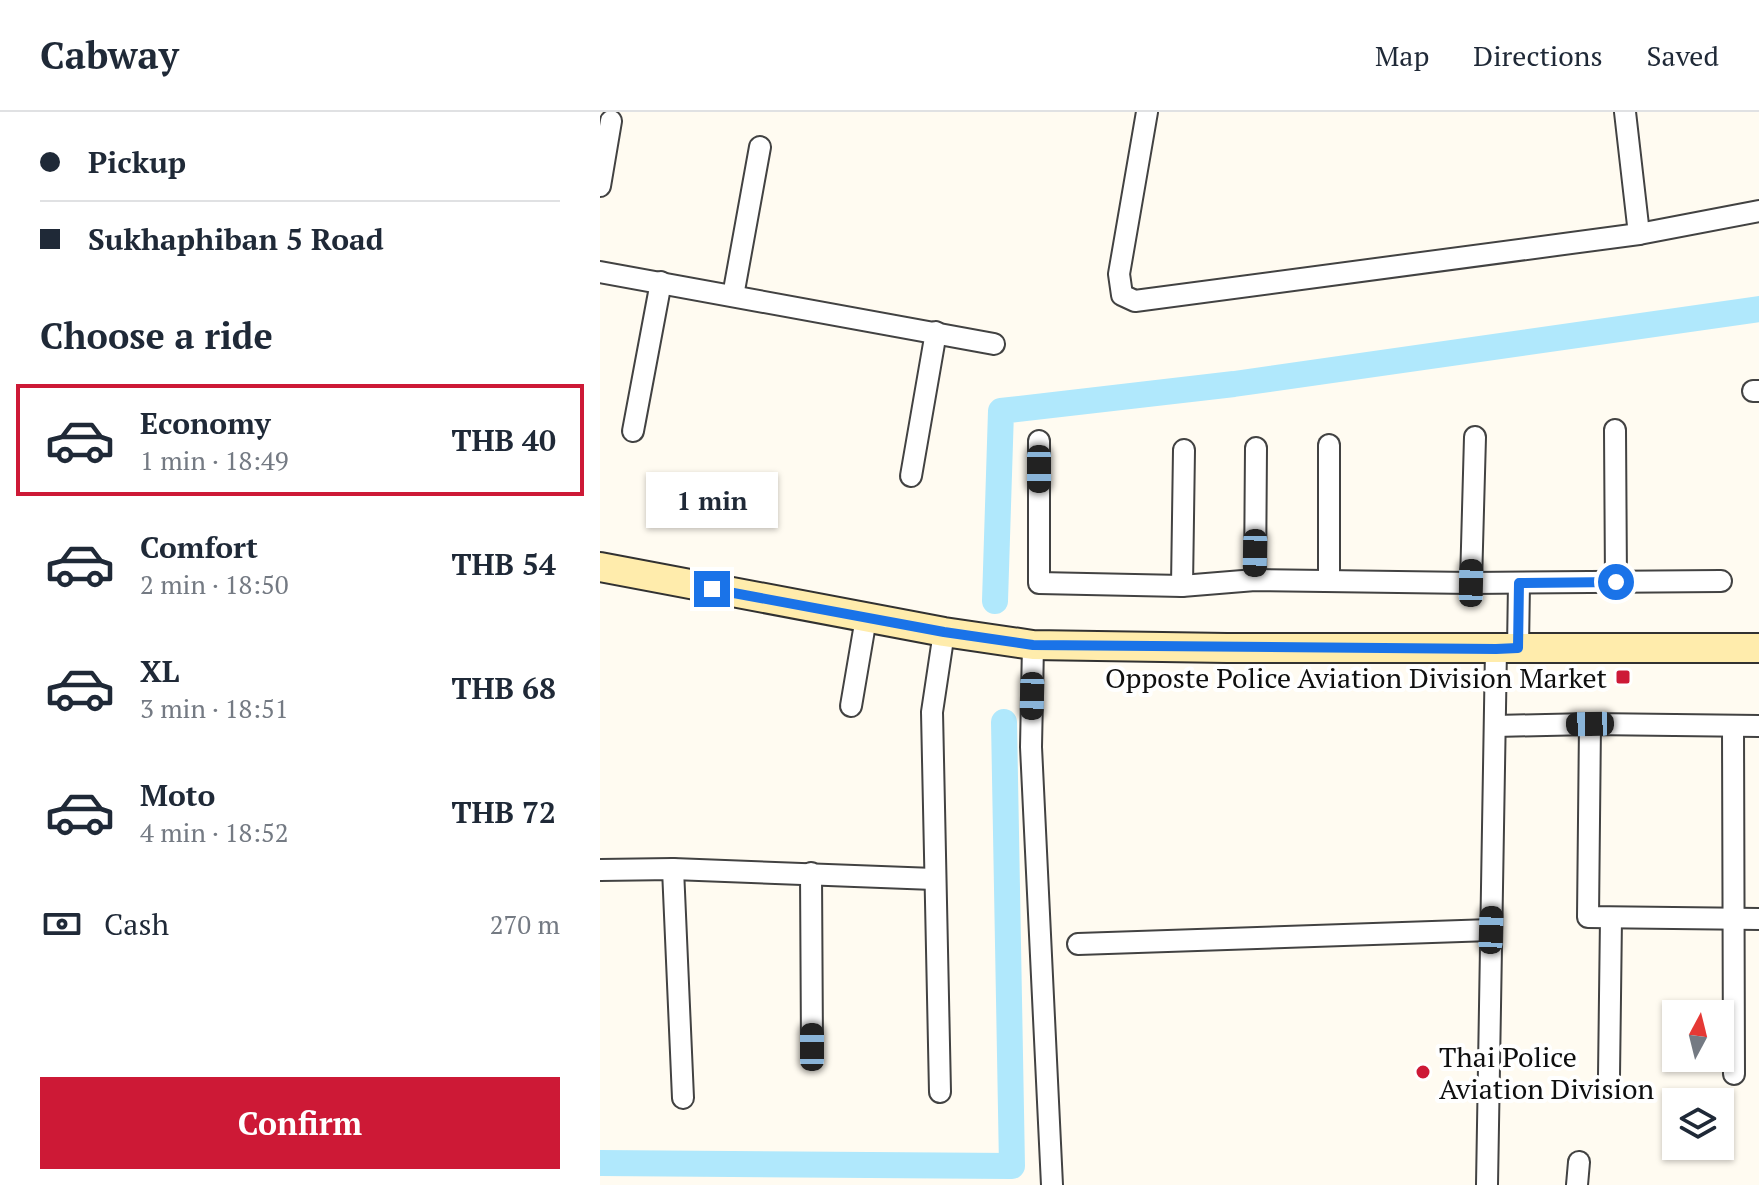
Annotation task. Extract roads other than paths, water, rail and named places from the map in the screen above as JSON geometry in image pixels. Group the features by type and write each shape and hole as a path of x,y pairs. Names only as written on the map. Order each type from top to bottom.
{"street":[{"path":"1147,112 1119,274 1119,288 1128,299 1145,301 1639,234 1759,211"},
{"path":"1625,112 1639,234"},
{"path":"600,186 611,121"},
{"path":"733,296 760,147"},
{"path":"600,272 994,344"},
{"path":"633,431 661,282"},
{"path":"911,476 936,332"},
{"path":"1615,430 1616,582"},
{"path":"1471,583 1475,437"},
{"path":"1039,441 1039,583 1182,586 1255,580 1471,583 1721,581"},
{"path":"1329,445 1329,581"},
{"path":"1255,580 1256,448"},
{"path":"1182,586 1184,450"},
{"path":"600,567 866,618 1033,645 1759,648"},
{"path":"1487,1185 1495,726 1519,583"},
{"path":"851,706 866,618"},
{"path":"940,1092 932,712 944,632"},
{"path":"1033,645 1031,747 1052,1185"},
{"path":"1590,724 1588,917 1759,919"},
{"path":"1495,726 1759,726"},
{"path":"1733,726 1734,1074"},
{"path":"600,870 673,869 934,879"},
{"path":"673,869 683,1098"},
{"path":"811,873 812,1047"},
{"path":"1609,1076 1611,918"},
{"path":"1078,944 1491,930"},
{"path":"1577,1185 1579,1162"}],"waterway":[{"path":"995,601 1001,411 1234,384 1759,309"},
{"path":"600,1163 1012,1166 1004,722"}],"place":[{"name":"Opposte Police Aviation Division Market","path":"1623,677"},
{"name":"Thai Police Aviation Division","path":"1423,1072"}]}
